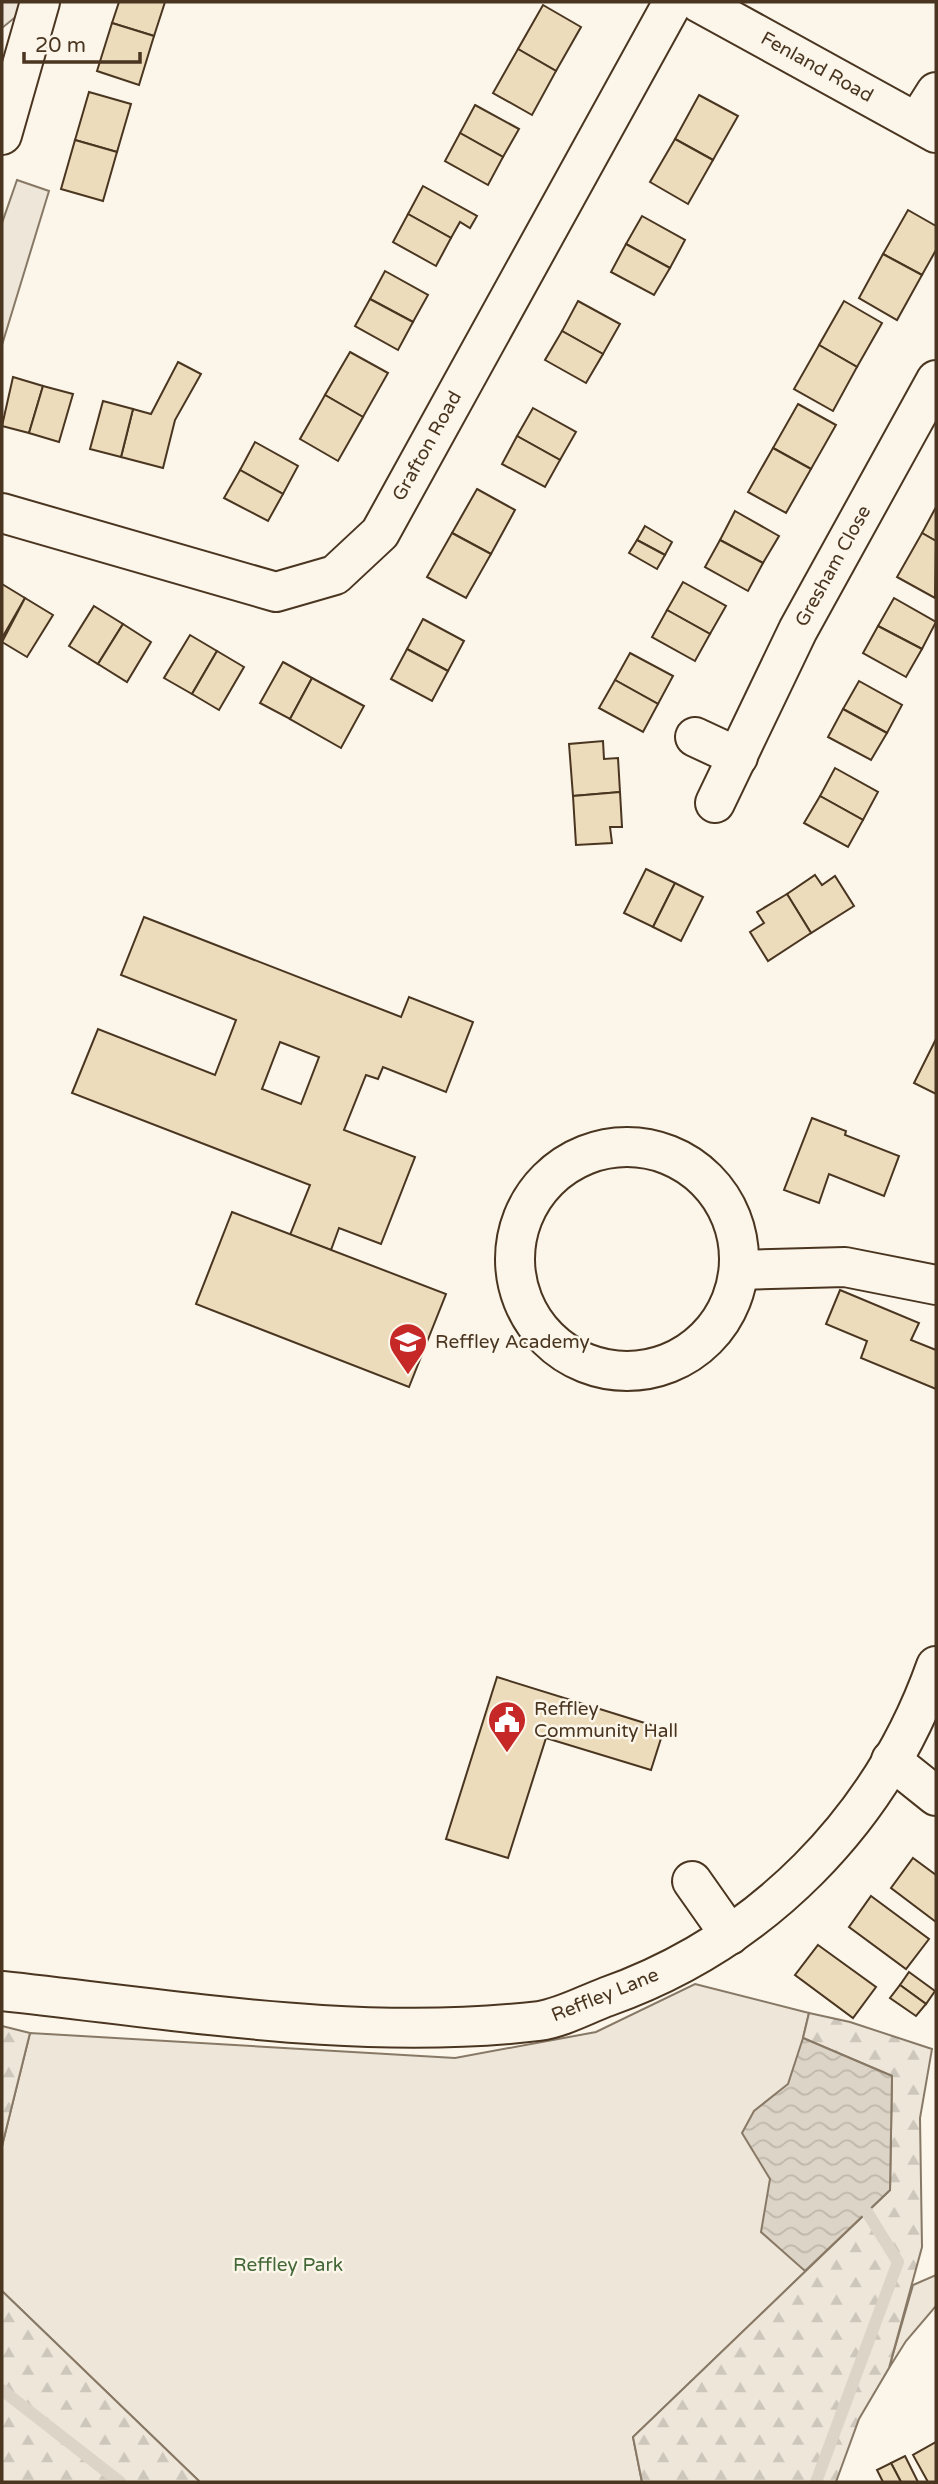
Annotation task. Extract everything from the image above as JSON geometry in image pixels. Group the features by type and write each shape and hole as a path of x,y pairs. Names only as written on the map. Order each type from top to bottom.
{"street":[{"path":"2,135 14,47 40,2"},
{"name":"Grafton Road","path":"2,513 276,592 335,575 380,533 673,2"},
{"name":"Fenland Road","path":"698,2 930,116"},
{"name":"Gresham Close","path":"715,803 798,630 936,380"},
{"path":"695,737 738,757"},
{"path":"639,1148 680,1160 714,1188 734,1226 738,1270 724,1315 693,1350 650,1370 603,1370 581,1362 561,1350 543,1334 520,1294 515,1249 528,1206 556,1172 594,1152 639,1148"},
{"path":"738,1270 845,1268 936,1285"},
{"name":"Reffley Lane","path":"2,1991 326,2025 435,2027 542,2020 637,1986 730,1935 789,1891 843,1834 891,1760 936,1666"},
{"path":"891,1760 936,1796"},
{"path":"692,1881 730,1935"}],"green space":[{"path":"2,2 22,2 18,15 2,28"},
{"path":"17,180 49,191 2,345 2,223"},
{"name":"Reffley Park","path":"695,1984 809,2013 803,2038 890,2190 633,2437 642,2482 200,2482 2,2291 2,2146 30,2033 455,2058 596,2032"},
{"path":"809,2013 850,2022 932,2049 920,2118 922,2247 889,2368 859,2419 836,2482 642,2482 633,2437 890,2190 892,2076 803,2038"},
{"path":"2,2026 30,2033 2,2146"},
{"path":"936,2275 936,2306 906,2341 889,2368 913,2285"},
{"path":"2,2291 200,2482 2,2482"}],"water":[{"path":"803,2038 892,2076 890,2190 805,2271 761,2232 770,2179 742,2133 754,2111 788,2084"}],"building":[{"path":"119,2 165,2 154,36 112,23"},
{"path":"543,5 581,27 556,71 518,49"},
{"path":"112,23 154,36 139,85 97,71"},
{"path":"518,49 556,71 532,115 493,93"},
{"path":"89,92 131,104 117,152 75,140"},
{"path":"699,95 738,116 713,160 675,139"},
{"path":"475,105 519,129 503,157 460,133"},
{"path":"460,133 503,157 488,185 445,161"},
{"path":"675,139 713,160 688,204 650,182"},
{"path":"75,140 117,152 103,201 61,189"},
{"path":"423,186 477,216 470,228 460,222 451,238 408,214"},
{"path":"908,210 936,226 936,250 922,275 883,254"},
{"path":"408,214 451,238 436,266 393,242"},
{"path":"642,216 685,240 670,268 626,244"},
{"path":"626,244 670,268 654,295 611,272"},
{"path":"883,254 922,275 897,320 859,298"},
{"path":"385,271 428,295 413,322 370,299"},
{"path":"370,299 413,322 398,350 355,326"},
{"path":"578,301 620,324 603,354 562,331"},
{"path":"844,301 882,323 857,367 819,345"},
{"path":"562,331 603,354 586,383 545,360"},
{"path":"819,345 857,367 833,411 794,389"},
{"path":"350,352 388,373 363,417 325,395"},
{"path":"178,362 201,374 175,420 163,468 121,457 133,409 151,414"},
{"path":"13,377 43,386 29,433 2,426"},
{"path":"43,386 73,394 59,442 29,433"},
{"path":"325,395 363,417 338,461 300,439"},
{"path":"103,401 133,409 121,457 90,449"},
{"path":"798,404 836,425 811,469 773,448"},
{"path":"533,408 576,432 560,460 517,436"},
{"path":"517,436 560,460 545,487 502,464"},
{"path":"255,442 298,466 283,494 240,470"},
{"path":"773,448 811,469 786,513 748,492"},
{"path":"240,470 283,494 268,521 224,498"},
{"path":"477,489 515,510 491,554 452,533"},
{"path":"936,507 936,541 922,533"},
{"path":"735,511 779,536 763,563 720,540"},
{"path":"645,526 672,542 665,555 637,540"},
{"path":"452,533 491,554 466,598 427,577"},
{"path":"922,533 936,541 935,598 897,577"},
{"path":"637,540 665,555 657,569 629,553"},
{"path":"720,540 763,563 748,591 705,567"},
{"path":"683,582 726,606 710,634 667,610"},
{"path":"2,584 25,598 2,638"},
{"path":"25,598 53,615 27,657 2,642"},
{"path":"894,598 936,622 922,649 878,626"},
{"path":"94,606 123,624 98,664 69,646"},
{"path":"667,610 710,634 695,661 652,637"},
{"path":"423,619 464,641 448,671 407,649"},
{"path":"123,624 151,642 127,682 98,664"},
{"path":"878,626 922,649 906,677 863,653"},
{"path":"190,635 217,651 192,694 164,678"},
{"path":"407,649 448,671 432,701 391,679"},
{"path":"217,651 244,667 219,710 192,694"},
{"path":"630,653 673,676 658,704 615,680"},
{"path":"283,662 312,678 290,719 260,703"},
{"path":"312,678 364,706 341,748 290,719"},
{"path":"615,680 658,704 643,732 599,708"},
{"path":"859,681 902,705 887,733 843,709"},
{"path":"843,709 887,733 871,760 828,737"},
{"path":"603,741 604,759 618,758 620,792 573,796 569,744"},
{"path":"835,768 878,792 863,820 820,796"},
{"path":"620,792 622,827 610,827 612,843 576,845 573,796"},
{"path":"820,796 863,820 848,847 804,823"},
{"path":"646,869 675,883 653,927 624,913"},
{"path":"815,875 822,885 835,876 854,906 811,933 787,894"},
{"path":"675,883 703,897 681,941 653,927"},
{"path":"787,894 811,933 768,961 750,932 764,923 757,912"},
{"path":"144,917 401,1017 409,997 473,1022 446,1092 383,1067 378,1079 366,1075 344,1130 415,1157 381,1244 339,1228 331,1250 290,1235 310,1185 72,1093 98,1029 215,1075 236,1020 121,975","holes":["280,1042 319,1057 301,1104 262,1089"]},
{"path":"936,1039 936,1094 914,1083"},
{"path":"812,1118 846,1131 845,1135 899,1156 884,1196 829,1174 819,1203 784,1190"},
{"path":"232,1212 446,1294 409,1387 196,1304"},
{"path":"840,1290 919,1323 911,1340 936,1350 936,1389 861,1358 867,1341 826,1324"},
{"name":"Reffley Community Hall","path":"497,1677 664,1729 651,1770 546,1738 508,1858 446,1839"},
{"path":"913,1858 936,1875 936,1922 891,1888"},
{"path":"871,1896 929,1939 906,1969 849,1927"},
{"path":"818,1945 876,1987 853,2018 795,1975"},
{"path":"909,1972 935,1991 926,2004 900,1985"},
{"path":"900,1985 926,2004 916,2016 890,1998"},
{"path":"936,2442 936,2482 928,2482 913,2455"},
{"path":"905,2456 918,2482 901,2482 891,2463"},
{"path":"891,2463 901,2482 883,2482 877,2470"}],"waterway":[{"path":"816,2482 898,2262 867,2212"},
{"path":"2,2390 120,2482"}],"place":[{"name":"Reffley Academy","path":"408,1376"},
{"name":"Reffley Community Hall","path":"507,1754"}]}
